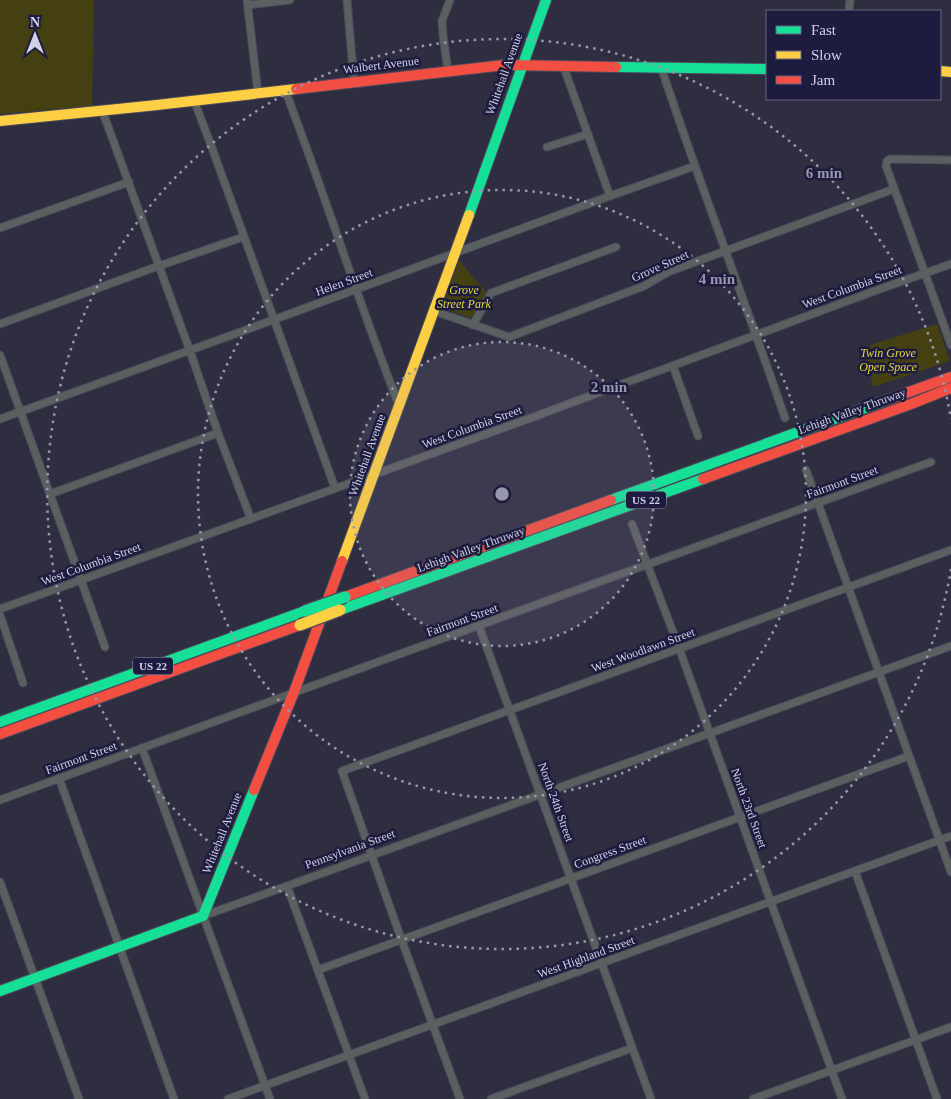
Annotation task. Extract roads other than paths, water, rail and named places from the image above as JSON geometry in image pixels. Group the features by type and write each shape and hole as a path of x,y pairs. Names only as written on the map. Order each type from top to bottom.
{"main road":[{"name":"Whitehall Avenue","path":"203,916 294,692 400,406 546,0"},
{"name":"Walbert Avenue","path":"0,121 504,65 766,69"},
{"name":"Lehigh Valley Thruway","path":"0,722 951,377"},
{"name":"Lehigh Valley Thruway","path":"0,734 951,388"},
{"name":"Pennsylvania Street","path":"0,991 203,916"}],"street":[{"path":"258,93 248,2 290,0"},
{"path":"347,0 354,82"},
{"path":"448,71 442,21 450,0"},
{"path":"845,0 850,0"},
{"path":"563,66 610,196"},
{"path":"661,67 785,418"},
{"path":"285,90 400,406"},
{"path":"194,100 335,488"},
{"path":"102,110 218,433 251,519"},
{"path":"547,147 588,134"},
{"path":"951,160 890,159 886,164 951,345"},
{"name":"Helen Street","path":"0,419 695,166"},
{"path":"0,228 128,182"},
{"name":"Grove Street","path":"434,311 509,337 644,286 668,272 894,188"},
{"path":"0,324 243,237"},
{"path":"474,325 492,293 616,247"},
{"name":"West Columbia Street","path":"0,608 374,475 951,264"},
{"path":"0,355 105,647"},
{"path":"672,366 698,436"},
{"path":"50,494 218,433"},
{"name":"Fairmont Street","path":"0,800 931,462"},
{"path":"806,470 951,872"},
{"name":"North 23rd Street","path":"632,524 741,817 842,1099"},
{"name":"West Woodlawn Street","path":"372,856 342,771 951,550"},
{"path":"0,615 23,683"},
{"name":"North 24th Street","path":"479,626 651,1099"},
{"name":"Pennsylvania Street","path":"203,916 951,646"},
{"path":"142,748 270,1099"},
{"name":"Congress Street","path":"318,970 909,756"},
{"path":"59,778 174,1099"},
{"name":"West Highland Street","path":"228,1099 951,836"},
{"path":"372,856 460,1099"},
{"path":"855,871 937,1099"},
{"path":"0,882 79,1099"},
{"path":"288,886 365,1099"},
{"path":"753,1099 951,1027"},
{"path":"491,1099 632,1048"}],"park label":[{"name":"Grove Street Park","path":"464,297"},
{"name":"Twin Grove Open Space","path":"888,360"}]}
